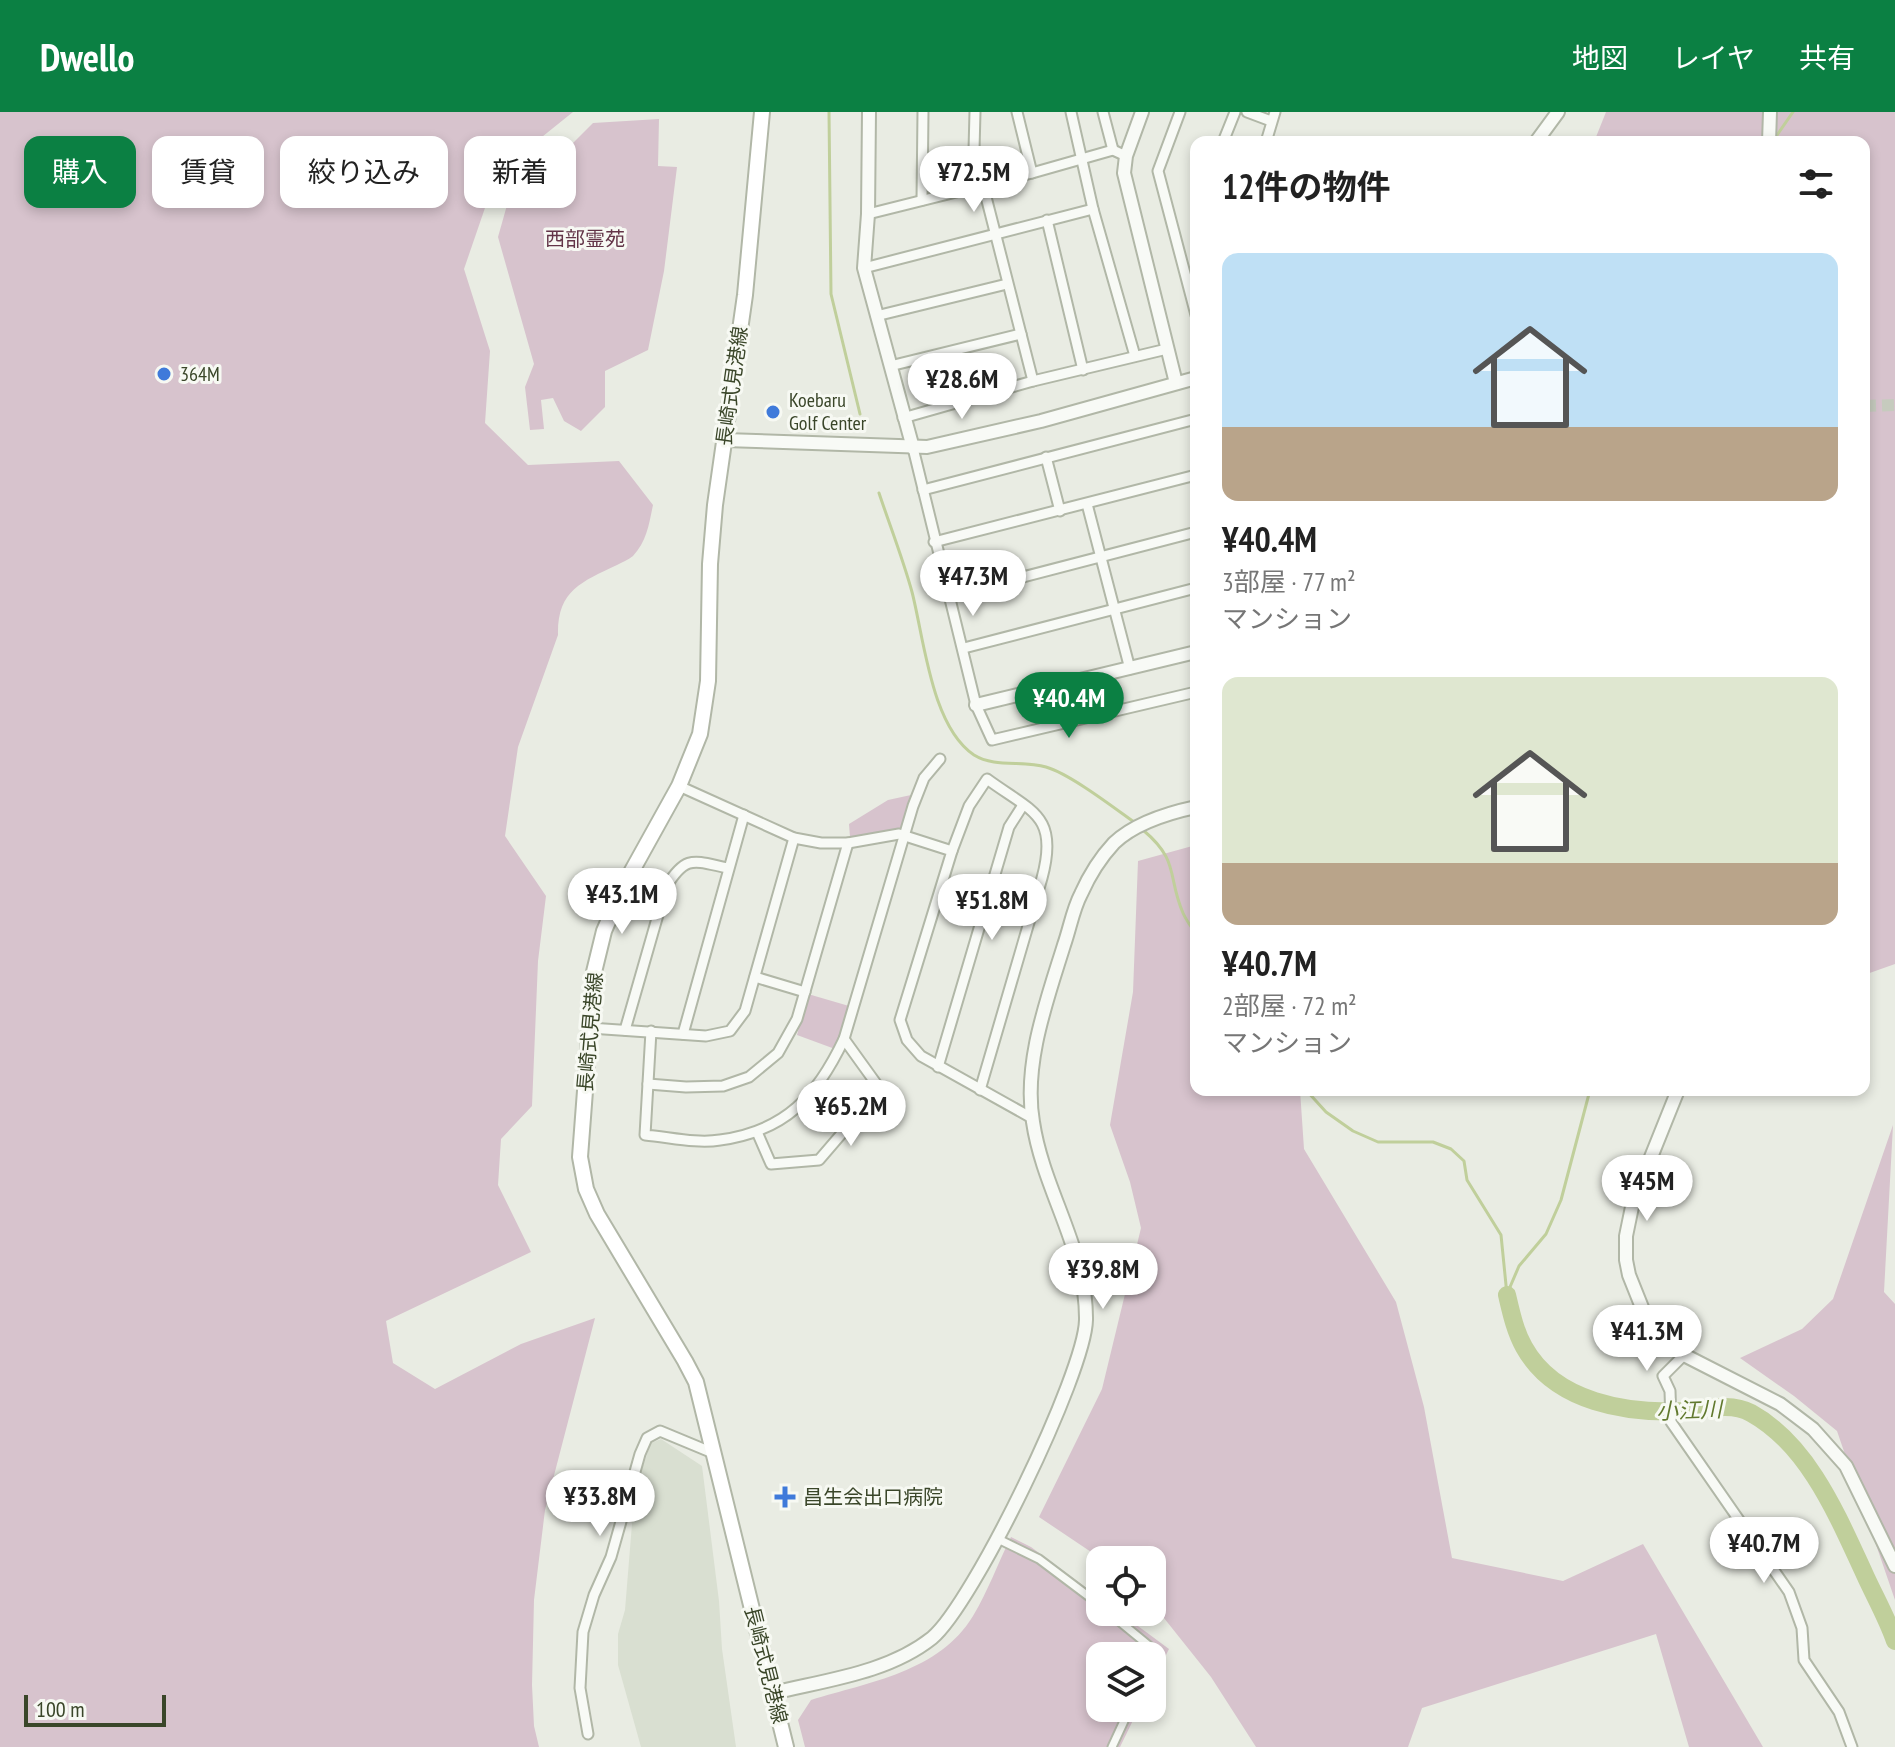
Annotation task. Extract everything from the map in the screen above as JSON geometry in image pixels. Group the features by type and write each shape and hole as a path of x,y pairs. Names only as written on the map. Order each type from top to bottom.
{"main road":[{"name":"長崎式見港線","path":"762,112 745,295 715,505 710,564 708,681 700,734 679,786 623,887 604,931 594,972 580,1157 586,1189 597,1214 696,1382 786,1747"}],"street":[{"path":"869,112 864,268 913,448 976,705 992,740 1190,693"},
{"path":"922,200 923,112"},
{"path":"975,112 978,187 997,234 1033,381"},
{"path":"1017,112 1032,173"},
{"path":"1071,112 1093,209 1135,356"},
{"path":"1103,112 1113,150"},
{"path":"1142,112 1126,156 1124,173 1176,383"},
{"path":"1180,112 1158,171 1190,292"},
{"path":"1225,136 1235,112"},
{"path":"1247,112 1273,117"},
{"path":"1540,136 1558,112"},
{"path":"1770,112 1770,136"},
{"path":"868,214 1113,150 1126,156"},
{"path":"864,268 1093,209"},
{"path":"1047,220 1083,370"},
{"path":"876,316 1007,284"},
{"path":"890,366 1021,334"},
{"path":"903,418 1033,381 1167,349"},
{"path":"725,440 927,447 1041,421 1190,380"},
{"path":"923,490 1190,421"},
{"path":"1046,457 1060,511"},
{"path":"934,542 1190,477"},
{"path":"1087,504 1130,669"},
{"path":"950,596 1190,534"},
{"path":"964,648 1190,590"},
{"path":"976,705 1190,654"},
{"path":"651,1031 645,1135 718,1141 757,1132 783,1118 806,1100 827,1074 844,1039 904,836 924,778 940,759"},
{"path":"980,1090 1048,857 1045,826 1023,805 987,779 969,806 952,851 900,1020 907,1040 921,1056 938,1067 980,1090 1032,1118"},
{"path":"679,786 794,838 821,843 848,843 899,834 952,851"},
{"path":"938,1067 1009,827 1023,805"},
{"path":"773,1693 869,1669 906,1655 933,1636 953,1615 970,1589 1065,1395 1079,1355 1086,1321 1083,1281 1042,1161 1032,1118 1032,1066 1079,896 1092,873 1116,842 1150,821 1170,812 1190,808"},
{"path":"683,1034 744,815"},
{"path":"590,1028 706,1036 730,1031 745,1011 794,838"},
{"path":"648,1084 723,1086 749,1077 778,1053 797,1019 848,843"},
{"path":"625,1030 666,887 677,869 694,861 728,868"},
{"path":"755,977 805,992"},
{"path":"757,1132 771,1164 819,1160 880,1089 844,1039"},
{"path":"1676,1096 1633,1202 1626,1236 1629,1275 1645,1315 1668,1343 1684,1355 1780,1404 1813,1429 1846,1466 1895,1566"},
{"path":"1684,1355 1663,1376 1670,1391 1671,1422 1789,1592 1802,1628 1804,1660 1839,1712 1852,1747"},
{"path":"588,1734 580,1688 579,1657 583,1632 594,1595 611,1557 647,1438 660,1431 713,1453"},
{"path":"996,1538 1039,1559 1086,1594"},
{"path":"1125,1626 1144,1642"},
{"path":"1112,1747 1124,1722"}],"shaded area":[{"path":"661,1439 702,1466 736,1747 641,1747 618,1665 618,1634 625,1610 632,1524 628,1508 651,1443"}],"green space":[{"path":"0,112 573,112 543,136 464,136 464,208 485,208 464,269 490,351 485,423 528,465 619,461 653,505 649,526 633,556 582,583 567,598 559,620 558,635 518,747 505,836 546,896 538,961 532,1106 501,1139 498,1185 531,1252 386,1321 393,1363 435,1389 521,1344 595,1318 545,1510 534,1600 532,1685 534,1726 539,1747 0,1747"},
{"path":"1606,112 1895,112 1895,964 1870,973 1870,136 1596,136"},
{"name":"西部霊苑","path":"659,119 658,166 677,167 664,271 648,350 605,371 605,407 581,431 564,421 553,398 541,400 544,429 530,430 525,387 534,364 498,237 506,208 576,208 576,140 593,123"},
{"path":"911,795 900,829 850,837 849,824 888,800"},
{"path":"1190,847 1190,1096 1300,1096 1304,1149 1396,1302 1424,1407 1452,1558 1563,1581 1643,1544 1763,1747 1689,1747 1656,1634 1422,1708 1408,1747 1256,1747 1211,1677 1166,1621 1166,1546 1086,1546 1086,1549 1039,1517 1102,1389 1141,1228 1130,1182 1110,1125 1133,992 1138,861"},
{"path":"808,994 849,1006 835,1049 797,1035"},
{"path":"1893,1125 1884,1292 1895,1304 1895,1600 1837,1431 1740,1358 1802,1329 1833,1299"},
{"path":"1011,1537 1031,1547 1086,1588 1086,1626 1138,1626 1160,1642 1086,1642 1086,1722 1132,1722 1120,1747 805,1747 798,1720 811,1700 879,1680 922,1662 959,1635 978,1606"}],"waterway":[{"path":"829,112 831,294 860,414"},
{"path":"1776,136 1793,112"},
{"path":"879,493 912,592 931,680 948,724 959,742 982,759 1037,765 1067,776 1134,822"},
{"path":"1143,830 1168,860 1178,900 1190,924"},
{"path":"1311,1096 1326,1112 1353,1131 1378,1142 1433,1142 1451,1149 1464,1161 1467,1180 1501,1235 1507,1295"},
{"path":"1507,1294 1519,1266 1546,1234 1561,1200 1588,1096"},
{"name":"小江川","path":"1507,1295 1524,1347 1537,1366 1574,1393 1617,1407 1640,1410 1735,1408 1751,1413 1771,1427 1789,1444 1820,1484 1895,1641"}],"tunnel":[{"path":"1870,406 1895,405"}],"place":[{"name":"364M","path":"164,374"},
{"name":"Koebaru Golf Center","path":"773,412"},
{"name":"昌生会出口病院","path":"785,1497"}]}
